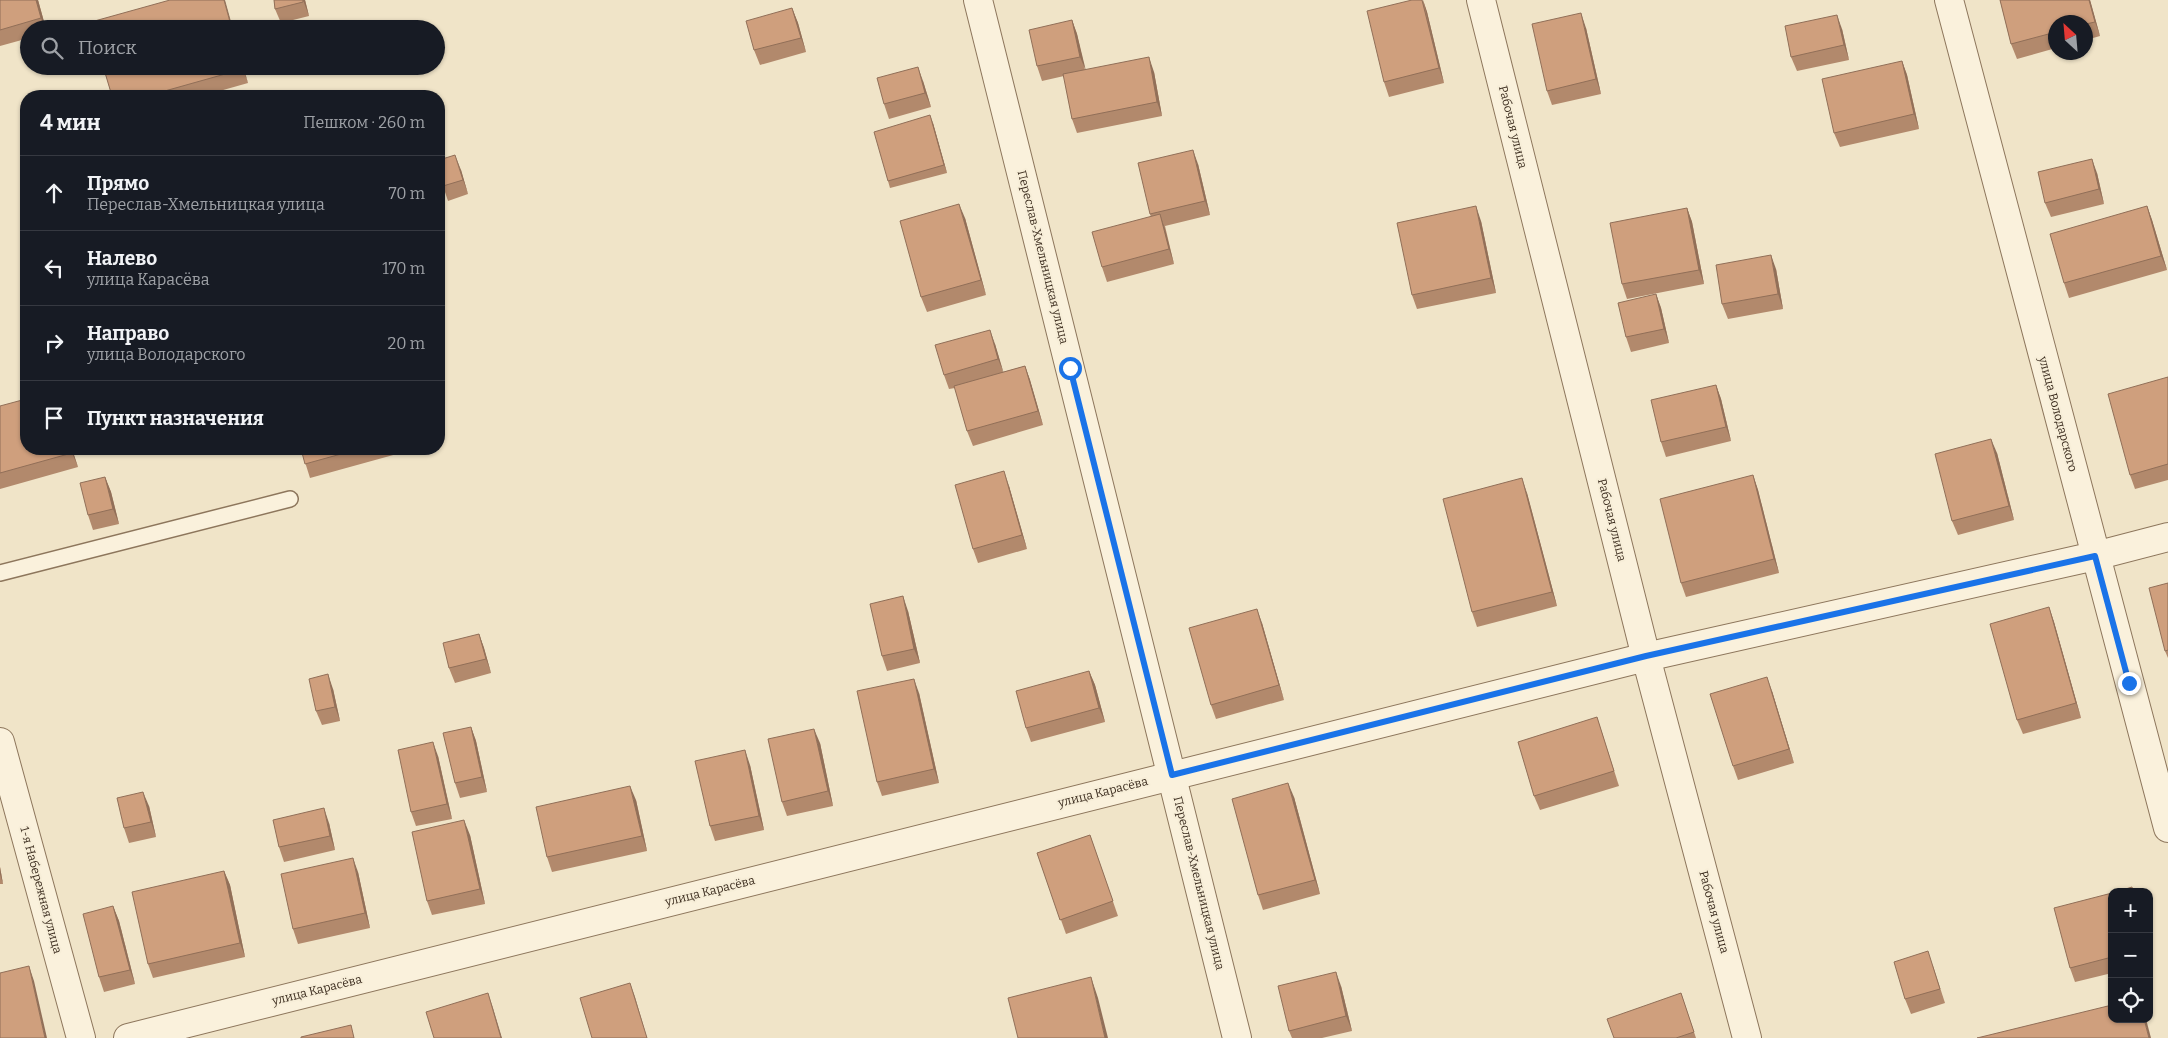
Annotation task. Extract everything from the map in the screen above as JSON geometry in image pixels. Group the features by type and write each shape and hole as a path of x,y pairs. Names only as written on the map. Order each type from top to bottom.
{"street":[{"name":"Переслав-Хмельницкая улица","path":"978,0 1237,1038"},
{"name":"Рабочая улица","path":"1481,0 1646,656 1747,1038"},
{"name":"улица Володарского","path":"1950,0 2168,828"},
{"name":"улица Карасёва","path":"128,1038 1646,656 2095,556 2168,537"},
{"name":"1-я Набережная улица","path":"0,742 81,1038"}],"lane":[{"path":"0,572 290,499"}],"building":[{"path":"0,0 36,0 41,18 20,20 20,24 0,30"},
{"path":"170,0 224,0 230,20 98,20"},
{"path":"274,0 303,0 303,2 275,9"},
{"path":"1412,0 1422,0 1439,68 1384,82 1367,11"},
{"path":"2000,0 2089,0 2095,22 2093,22 2093,15 2048,15 2048,34 2011,44"},
{"path":"792,8 801,38 754,50 746,21"},
{"path":"1581,13 1596,79 1547,91 1532,24"},
{"path":"1837,15 1844,45 1791,57 1785,26"},
{"path":"1072,20 1080,57 1037,66 1029,30"},
{"path":"1149,57 1157,102 1072,119 1063,74"},
{"path":"1902,61 1914,114 1834,133 1822,79"},
{"path":"918,67 925,93 884,104 877,78"},
{"path":"106,75 222,75 168,90 110,90"},
{"path":"930,115 944,165 888,181 874,132"},
{"path":"1193,150 1205,201 1150,214 1138,163"},
{"path":"455,155 463,180 445,185 445,158"},
{"path":"2092,159 2099,189 2045,203 2038,172"},
{"path":"959,204 981,280 921,297 900,221"},
{"path":"1476,206 1491,278 1412,295 1397,223"},
{"path":"2147,206 2161,256 2064,283 2050,234"},
{"path":"1687,208 1699,270 1622,284 1610,223"},
{"path":"1160,214 1169,249 1102,267 1092,232"},
{"path":"1771,255 1778,294 1722,304 1716,265"},
{"path":"1656,294 1664,329 1626,337 1618,303"},
{"path":"990,330 998,359 944,375 935,345"},
{"path":"1025,366 1038,411 967,431 954,386"},
{"path":"2168,377 2168,464 2130,475 2108,394"},
{"path":"1716,385 1726,427 1661,442 1651,400"},
{"path":"20,401 20,455 65,455 0,473 0,406"},
{"path":"1991,439 2009,506 1952,521 1935,454"},
{"path":"303,455 337,455 305,464"},
{"path":"1004,471 1022,535 973,549 955,485"},
{"path":"1753,475 1774,559 1681,583 1660,499"},
{"path":"105,477 113,509 88,515 80,483"},
{"path":"1522,478 1552,592 1472,612 1443,499"},
{"path":"2168,583 2168,650 2165,651 2149,588"},
{"path":"903,596 914,649 882,656 870,604"},
{"path":"2049,607 2076,703 2017,720 1990,624"},
{"path":"1257,609 1279,685 1211,705 1189,628"},
{"path":"479,634 486,659 449,668 443,643"},
{"path":"1089,671 1099,708 1026,728 1016,691"},
{"path":"328,674 335,707 316,711 309,679"},
{"path":"1767,677 1789,749 1733,766 1710,694"},
{"path":"914,679 934,769 877,782 857,691"},
{"path":"1597,717 1614,771 1534,796 1518,742"},
{"path":"471,727 482,777 455,783 443,733"},
{"path":"814,729 828,791 782,802 768,739"},
{"path":"433,742 447,804 411,812 398,750"},
{"path":"745,750 759,816 710,826 695,761"},
{"path":"1288,783 1315,880 1258,895 1232,799"},
{"path":"630,786 642,836 547,857 536,807"},
{"path":"143,792 151,822 124,828 117,798"},
{"path":"324,808 330,836 279,847 273,820"},
{"path":"464,820 480,889 427,901 412,832"},
{"path":"1090,835 1113,901 1060,920 1037,853"},
{"path":"353,858 365,913 293,929 281,874"},
{"path":"224,871 240,943 148,964 132,892"},
{"path":"2108,894 2108,958 2070,968 2054,908"},
{"path":"113,906 130,970 99,977 83,914"},
{"path":"1928,951 1940,989 1905,999 1894,962"},
{"path":"29,966 45,1038 0,1038 0,973"},
{"path":"1336,972 1346,1016 1289,1031 1278,986"},
{"path":"1091,977 1105,1038 1018,1038 1008,998"},
{"path":"630,983 647,1038 592,1038 580,998"},
{"path":"488,993 501,1038 434,1038 426,1012"},
{"path":"1681,993 1694,1032 1676,1038 1614,1038 1607,1019"},
{"path":"2108,1006 2108,1023 2145,1023 2149,1038 1977,1038"},
{"path":"351,1025 354,1038 301,1038 301,1037"}],"route":[{"path":"1070,368 1172,775 1646,656 2095,556 2129,683"}]}
